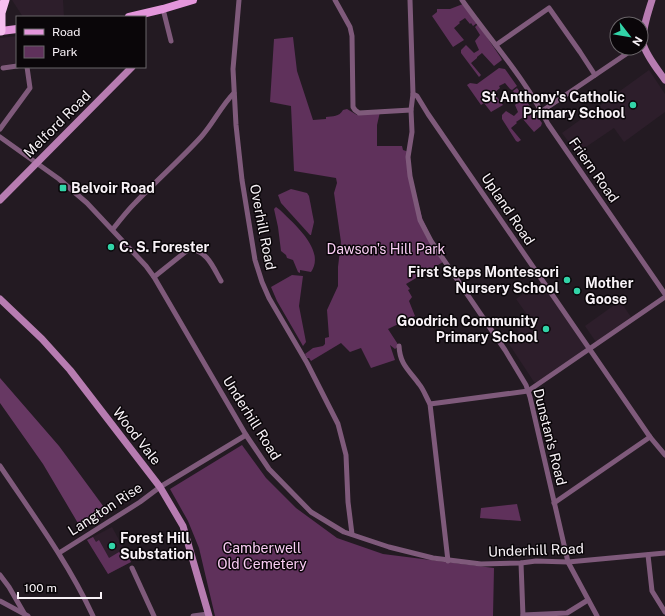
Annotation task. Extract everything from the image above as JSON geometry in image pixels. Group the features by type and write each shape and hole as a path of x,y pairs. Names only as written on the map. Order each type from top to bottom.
{"highway":[{"path":"1,31 1,13 5,0"}],"main road":[{"path":"135,16 193,0"},
{"path":"1,31 16,29"}],"street":[{"name":"Overhill Road","path":"239,0 233,69 234,93 242,180 255,260 269,298 307,363 338,424 346,455 348,502 352,534"},
{"path":"335,0 351,31 353,107 355,110 359,113 411,110"},
{"path":"410,0 413,94"},
{"name":"Friern Road","path":"462,0 512,66 542,110 548,124 665,294"},
{"path":"648,16 652,0"},
{"path":"496,45 549,8 595,75"},
{"path":"163,9 171,41"},
{"path":"542,110 623,56"},
{"path":"649,56 665,80"},
{"path":"3,68 16,66"},
{"path":"0,129 30,88 26,68"},
{"name":"Melford Road","path":"0,200 131,68"},
{"path":"113,229 134,204 171,169 202,136 225,102 234,93"},
{"name":"Dunstan's Road","path":"413,94 411,110 412,132 408,157 410,176 420,220 431,241 505,350 528,391 568,562 597,616"},
{"name":"Upland Road","path":"413,94 417,96 650,437 665,455"},
{"name":"Underhill Road","path":"0,137 60,179 88,203 113,229 154,277 246,435 269,469 312,512 344,532 389,547 448,561 481,564 521,564 536,561 568,562 665,553"},
{"path":"154,277 189,249 203,253 210,261 220,281"},
{"path":"430,404 528,391 665,297"},
{"name":"Wood Vale","path":"0,299 42,339 70,370 160,487 183,526 208,615"},
{"path":"399,346 400,356 409,372 420,385 430,404 448,561"},
{"name":"Langton Rise","path":"59,553 140,502 160,487 246,435"},
{"path":"554,502 650,437"},
{"path":"0,466 59,553 82,592 93,616"},
{"path":"648,555 652,591 665,612"},
{"path":"521,564 523,615 567,613 588,600"},
{"path":"132,568 155,615"},
{"path":"0,575 26,615"},
{"path":"0,601 26,615"},
{"path":"193,616 208,615"}],"shaded area":[{"path":"12,0 63,0 64,16 22,16"},
{"path":"16,36 16,63 0,66 0,38"},
{"name":"St Anthony's Catholic Primary School","path":"649,70 665,94 665,112 624,142 614,128 577,153 562,133"},
{"name":"Goodrich Community Primary School","path":"542,281 587,348 537,383 534,382 507,341 519,332 514,325 528,316 516,299"},
{"path":"620,301 631,317 596,342 585,326"},
{"path":"0,378 59,446 109,514 82,530 43,464 0,403"},
{"path":"112,527 131,562 108,574 87,540"}],"green space":[{"path":"463,4 477,23 473,26 465,18 459,22 460,23 454,28 464,40 453,47 432,16 437,12 437,9 450,9"},
{"path":"478,24 502,60 494,66 482,53 471,63 481,75 479,77 461,53 461,50 466,45 474,53 479,50 475,41 480,35 475,27"},
{"name":"Dawson's Hill Park","path":"293,37 297,71 313,120 326,119 326,117 338,115 343,110 347,109 357,115 380,112 377,125 377,146 402,146 403,150 409,152 411,176 422,218 443,262 406,284 410,289 408,290 412,297 409,301 415,316 388,329 399,346 395,349 390,345 395,360 371,368 361,348 350,352 341,343 311,361 305,354 313,348 323,346 325,344 325,338 329,337 327,310 338,286 338,267 341,242 334,193 337,183 336,178 294,171 291,106 270,102 274,39"},
{"path":"499,68 505,69 517,86 512,90 505,83 499,86 500,88 494,93 503,105 491,112 484,103 481,105 467,85 470,83 477,84"},
{"path":"517,88 542,123 541,126 534,132 522,118 516,122 517,123 511,128 521,140 518,142 502,119 502,115 506,111 514,116 518,112 515,105 519,101 513,91"},
{"path":"291,189 307,193 309,196 314,222 311,235 281,203 278,195"},
{"path":"276,207 300,230 311,246 315,264 311,272 300,270 300,273 298,272 293,260 287,258 281,251 274,209"},
{"path":"292,275 303,276 299,306 306,342 303,346 277,301 271,287"},
{"name":"Camberwell Old Cemetery","path":"242,445 266,478 296,508 337,538 383,554 494,568 493,616 215,616 199,548 188,521 170,489"},
{"path":"517,504 521,521 480,518 481,508"},
{"path":"93,537 96,542 99,540 109,558 124,549 131,562 108,574 87,540"}],"place":[{"name":"St Anthony's Catholic Primary School","path":"633,105"},
{"name":"Belvoir Road","path":"63,188"},
{"name":"C. S. Forester","path":"111,247"},
{"name":"First Steps Montessori Nursery School","path":"567,280"},
{"name":"Mother Goose","path":"577,291"},
{"name":"Goodrich Community Primary School","path":"546,329"},
{"name":"Forest Hill Substation","path":"112,546"}]}
